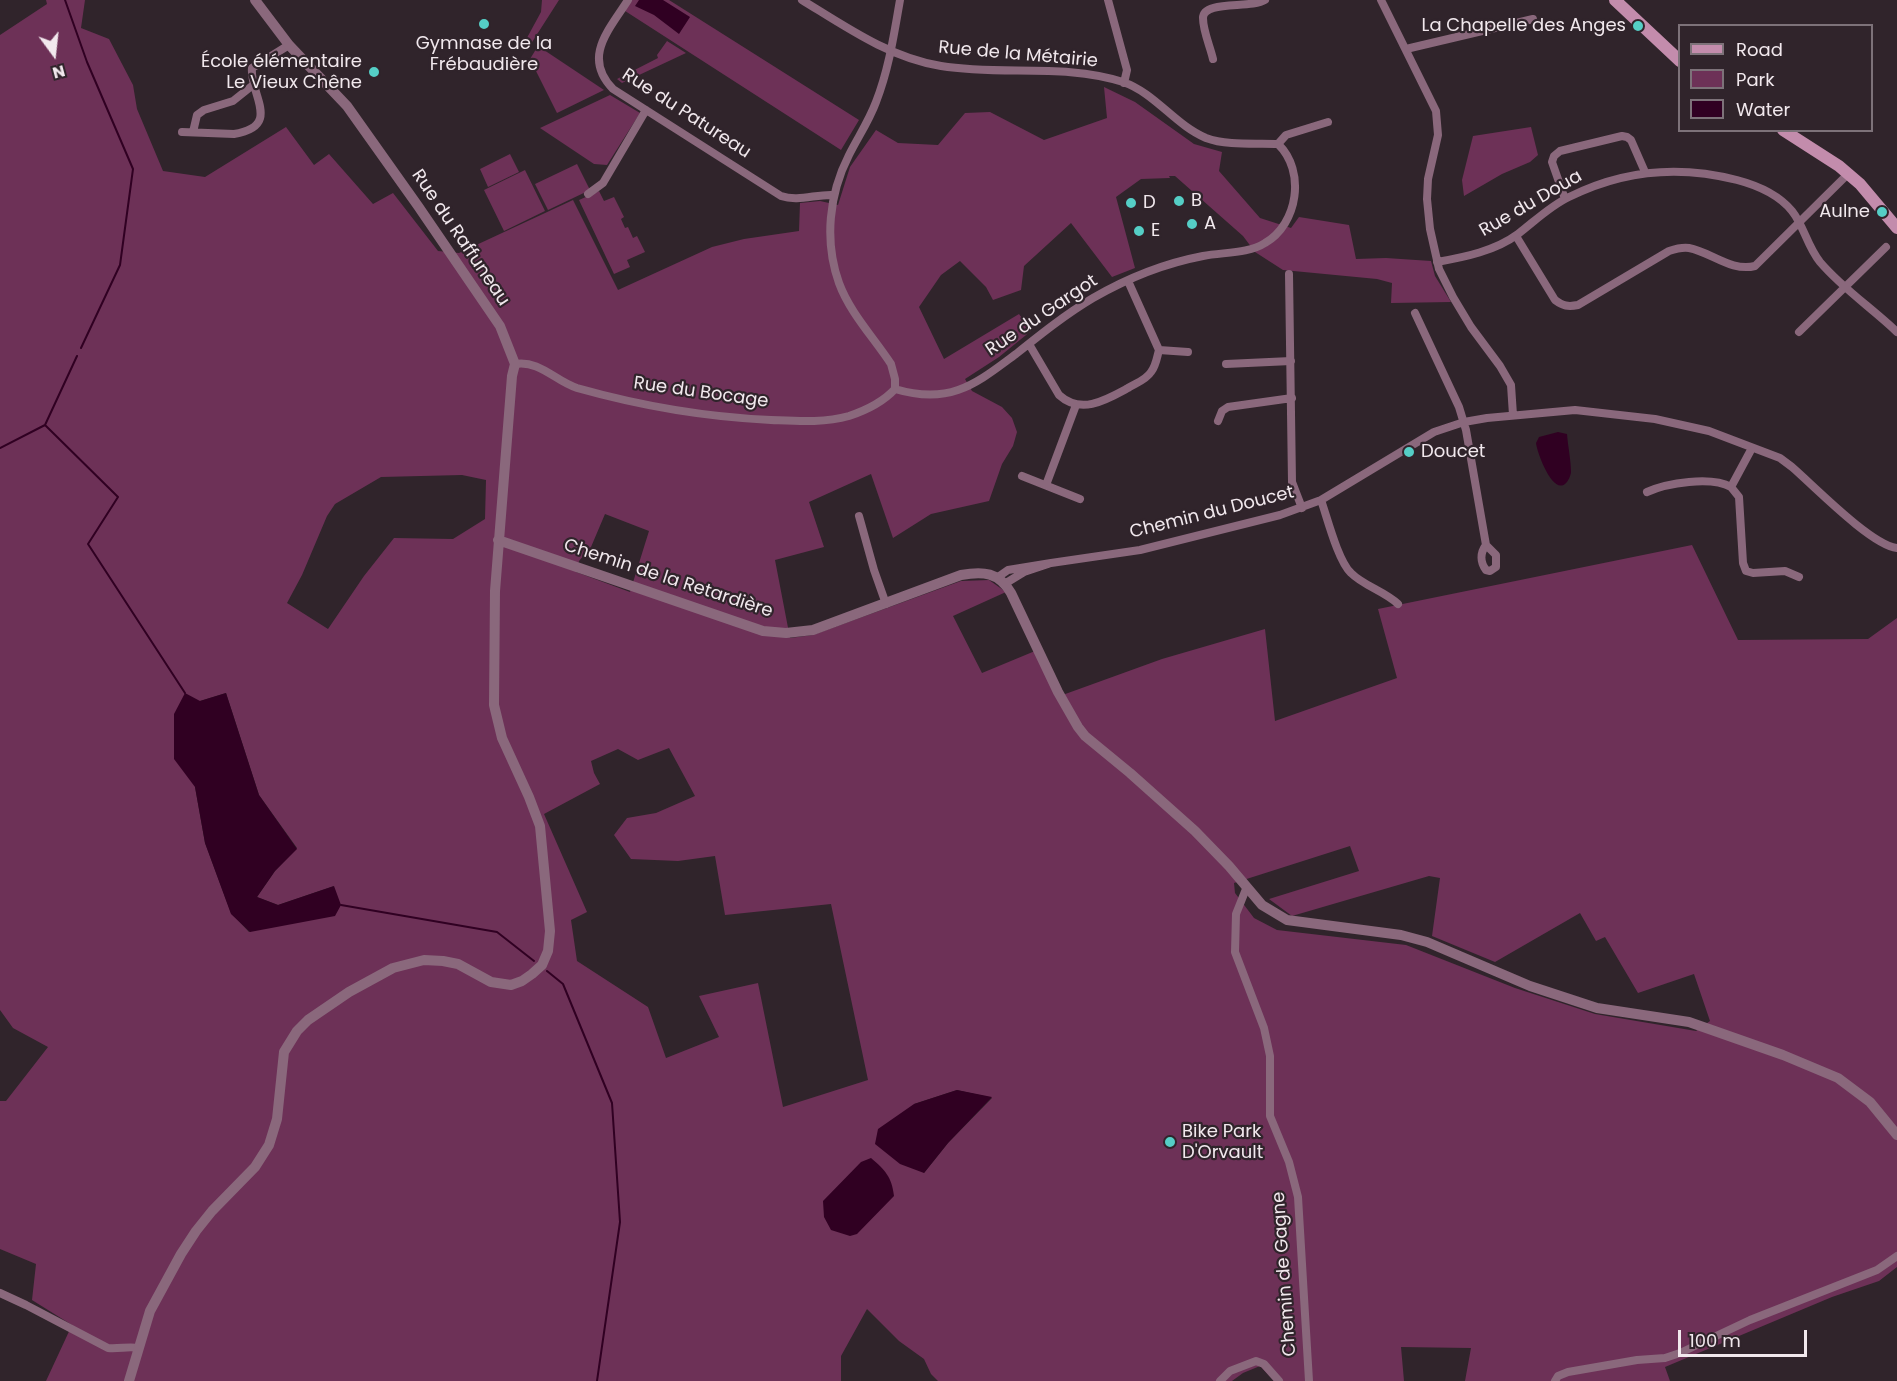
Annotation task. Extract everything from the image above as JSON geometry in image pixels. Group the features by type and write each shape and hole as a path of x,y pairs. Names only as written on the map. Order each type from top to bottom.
{"main road":[{"path":"1615,0 1678,59"},
{"path":"1787,132 1860,184 1897,228"}],"street":[{"name":"Rue du Raffuneau","path":"255,0 289,45 347,106 500,326 515,364"},
{"name":"Rue du Patureau","path":"628,0 602,41 598,52 598,62 603,75 613,90 781,196 790,199 833,195"},
{"path":"802,0 873,44 891,51"},
{"path":"895,388 891,364 848,301 839,283 831,230 833,195 884,80 900,0"},
{"path":"1108,0 1127,70 1124,83"},
{"path":"1213,59 1203,16 1205,9 1222,4 1257,4 1265,0"},
{"path":"1382,0 1431,98 1438,123 1438,135 1427,188 1430,229 1437,262 1453,297 1511,385 1513,415"},
{"path":"1406,48 1533,19"},
{"path":"182,132 234,134 242,133 255,125 261,113 261,105 253,85 252,68 289,45"},
{"name":"Rue de la Métairie","path":"891,51 916,61 941,66 1091,75 1124,83 1141,92 1183,124 1207,138 1220,142 1278,144"},
{"path":"193,132 197,115 204,110 233,101 253,85"},
{"path":"588,194 603,183 646,110"},
{"path":"1278,144 1286,135 1328,122"},
{"path":"1564,199 1552,162 1554,156 1560,151 1622,136 1627,137 1631,140 1645,172"},
{"name":"Rue du Gargot","path":"895,388 922,394 957,390 972,384 1062,318 1095,297 1128,281 1163,267 1202,256 1244,250 1265,243 1274,236 1291,214 1295,198 1291,163 1285,151 1278,144"},
{"name":"Rue du Doua","path":"1437,262 1490,249 1516,236 1564,199 1603,183 1645,172 1692,171 1748,183 1779,199 1792,211 1812,250 1845,287 1897,332"},
{"path":"1516,236 1555,300 1562,305 1578,305 1669,251 1678,248 1689,248 1741,268 1755,266 1848,174"},
{"path":"1799,332 1886,247"},
{"path":"1289,274 1292,482 1302,508"},
{"path":"1029,344 1059,395 1076,405 1103,402 1146,378 1152,372 1159,350 1128,281"},
{"path":"1415,313 1464,422 1486,545"},
{"path":"1159,350 1188,352"},
{"path":"1227,364 1291,361"},
{"name":"Rue du Bocage","path":"515,364 525,362 535,364 569,385 607,396 670,410 731,418 797,421 847,416 878,403 895,388"},
{"path":"129,1381 150,1311 160,1291 191,1239 212,1211 255,1167 269,1145 278,1119 284,1052 297,1031 308,1020 349,993 393,968 424,960 458,964 491,982 511,985 522,981 542,965 548,951 550,930 540,826 502,738 494,705 498,540 512,376 515,364"},
{"path":"1218,421 1222,411 1228,407 1292,398"},
{"path":"1046,485 1076,405"},
{"name":"Chemin du Doucet","path":"1002,580 1052,563 1140,550 1302,508 1321,500 1434,432 1464,422 1575,410 1655,419 1709,431 1780,458 1873,538 1897,548"},
{"path":"1731,487 1752,448"},
{"path":"1022,476 1080,499"},
{"path":"1647,492 1662,485 1720,481 1731,487 1739,496 1743,563 1746,571 1753,573 1785,571 1799,578"},
{"path":"1321,500 1341,554 1351,573 1398,604"},
{"path":"859,516 886,604"},
{"name":"Chemin de la Retardière","path":"498,540 763,631 786,633 813,630 961,575 992,573 1002,580"},
{"path":"1002,580 1058,692 1085,736 1195,831 1262,905 1287,920 1401,935 1427,942 1530,986 1597,1008 1689,1022 1784,1055 1838,1078 1856,1090 1870,1102 1897,1136"},
{"name":"Chemin de Gagne","path":"1246,889 1236,914 1235,952 1264,1028 1270,1056 1270,1116 1289,1162 1298,1197 1309,1381"},
{"path":"1555,1381 1558,1376 1568,1372 1637,1360 1665,1358 1680,1353 1750,1320 1878,1270 1897,1256"},
{"path":"0,1293 108,1348 123,1350 138,1348"},
{"path":"1220,1381 1230,1371 1256,1361 1264,1364 1279,1381"}],"green space":[{"path":"46,0 85,0 81,28 109,39 133,85 137,109 163,171 205,177 286,127 314,165 329,154 373,204 393,193 438,251 459,253 573,200 618,290 712,247 744,239 799,231 800,203 820,201 838,205 850,167 876,130 898,143 938,145 965,113 990,112 1044,140 1107,118 1104,87 1135,102 1194,144 1222,152 1219,171 1260,218 1291,228 1299,217 1349,225 1356,259 1431,261 1435,276 1451,302 1391,303 1392,283 1377,279 1283,270 1255,252 1243,236 1175,176 1169,176 1170,178 1141,179 1116,197 1135,268 1112,277 1071,223 1024,266 1021,290 993,300 986,287 960,261 941,275 919,307 944,359 1019,314 1031,331 999,357 965,379 972,391 1002,407 1012,418 1017,432 1013,446 1002,464 989,501 931,514 893,538 871,474 809,502 824,547 775,560 790,638 813,635 961,581 989,580 1006,592 953,616 982,673 1035,651 1057,697 1162,659 1265,629 1275,721 1397,678 1378,609 1692,545 1738,640 1868,639 1897,618 1897,1267 1879,1281 1832,1297 1665,1367 1670,1381 1465,1381 1471,1348 1401,1347 1404,1381 1274,1381 1260,1366 1243,1373 1232,1381 938,1381 931,1374 924,1359 899,1341 867,1309 841,1356 841,1381 46,1381 72,1325 32,1300 36,1264 0,1249 0,1101 6,1101 48,1047 13,1028 0,1010 0,35 47,4","holes":["462,475 486,480 485,519 453,539 394,538 364,576 328,629 287,603 302,575 327,516 335,504 381,477","605,514 649,531 630,592 576,572 579,561 591,547","226,693 259,795 297,848 275,871 257,897 278,905 334,886 249,932 231,913 205,843 195,787 200,701","669,748 695,796 656,813 627,818 614,835 631,859 678,861 715,856 725,915 831,904 868,1080 783,1107 758,983 699,996 719,1037 666,1058 648,1007 577,961 571,920 587,912 544,814 600,784 591,761 618,749 638,760","1350,846 1359,871 1269,899 1292,916 1429,876 1440,878 1432,936 1495,962 1580,913 1596,941 1605,937 1638,993 1694,974 1710,1021 1696,1031 1595,1014 1515,988 1406,945 1277,930 1254,918 1235,893 1234,883","957,1090 992,1098 948,1143 924,1173 914,1104"]},
{"path":"542,0 559,0 527,50 522,47 541,12"},
{"path":"628,0 669,0 859,120 841,150 622,9"},
{"path":"667,41 686,53 622,83 617,79 658,58 657,55"},
{"path":"538,46 604,90 557,113 530,59"},
{"path":"610,95 640,113 607,165 594,164 540,128"},
{"path":"1531,127 1538,155 1530,162 1502,174 1464,196 1462,180 1473,136"},
{"path":"510,154 519,172 488,187 480,169"},
{"path":"577,164 590,190 548,210 535,184"},
{"path":"525,170 545,211 504,231 484,190"},
{"path":"599,191 604,201 614,197 624,217 621,219 625,228 628,227 633,238 637,236 645,252 627,260 630,267 614,274 579,200"}],"water":[{"path":"639,0 663,0 690,17 679,34 654,15 635,6"},
{"path":"1558,432 1567,434 1571,467 1568,480 1565,484 1560,485 1550,478 1546,471 1536,443 1539,437"},
{"path":"185,693 200,701 226,693 259,795 297,849 275,871 257,897 278,905 334,886 341,905 335,916 250,932 231,914 205,843 195,787 174,759 174,714"},
{"path":"957,1090 992,1097 948,1143 924,1173 900,1164 875,1144 878,1129 914,1104"},
{"path":"871,1158 887,1174 894,1196 857,1234 850,1236 831,1230 824,1217 823,1201 861,1162"}],"waterway":[{"path":"65,0 87,62 133,169 120,265 81,348"},
{"path":"0,448 45,425 77,356"},
{"path":"45,425 118,497 88,544 185,693"},
{"path":"341,905 497,932 534,961"},
{"path":"547,971 563,984 612,1103 620,1222 597,1381"}],"place":[{"name":"Gymnase de la Frébaudière","path":"484,24"},
{"name":"La Chapelle des Anges","path":"1638,26"},
{"name":"École élémentaire Le Vieux Chêne","path":"374,72"},
{"name":"B","path":"1179,201"},
{"name":"D","path":"1131,203"},
{"name":"Aulne","path":"1882,212"},
{"name":"A","path":"1192,224"},
{"name":"E","path":"1139,231"},
{"name":"Doucet","path":"1409,452"},
{"name":"Bike Park D'Orvault","path":"1170,1142"}]}
